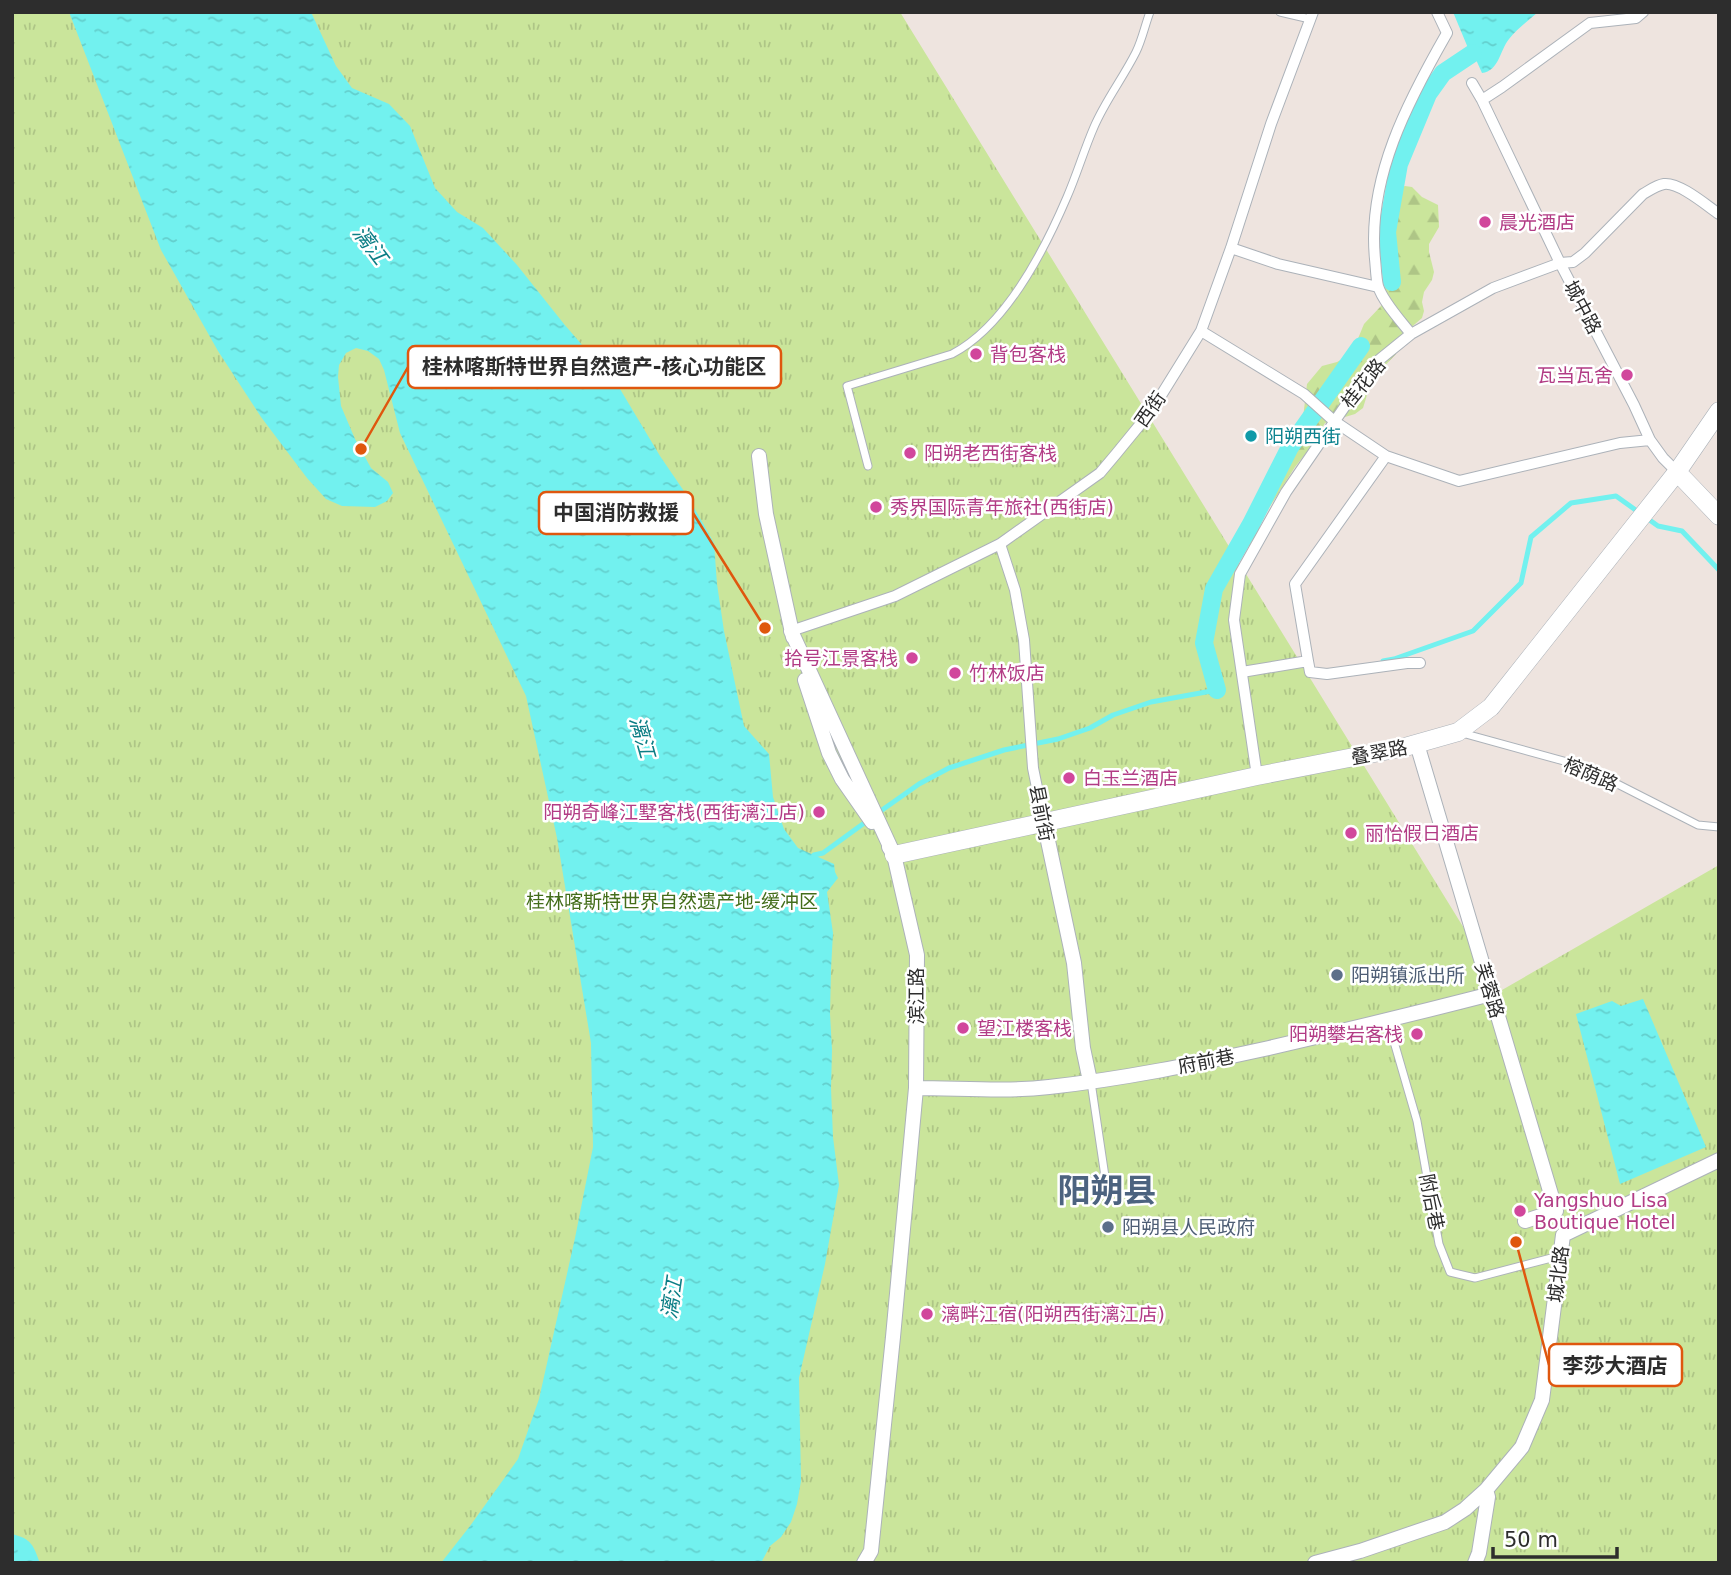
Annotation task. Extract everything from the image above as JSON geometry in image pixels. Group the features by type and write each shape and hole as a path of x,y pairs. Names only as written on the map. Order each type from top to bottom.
{"street":[{"path":"1411,334 1378,287 1374,243 1379,195 1387,162 1406,109 1447,33 1437,12"},
{"path":"1482,100 1589,18 1636,18 1643,12"},
{"name":"西街","path":"791,631 895,596 1000,544 1100,473 1152,410 1201,331 1271,124 1311,16"},
{"name":"城中路","path":"1472,83 1650,440 1663,458 1719,516"},
{"name":"桂花路","path":"1257,776 1234,620 1240,574 1286,492 1374,364 1411,334 1493,288 1560,263 1573,262 1643,194 1664,184 1675,185 1719,214"},
{"path":"1231,248 1278,264 1378,287"},
{"path":"1201,331 1304,394 1334,421 1386,456 1459,481 1620,443 1650,440"},
{"name":"叠翠路","path":"894,855 1257,776 1419,751 1458,732 1491,707 1677,472 1719,411"},
{"name":"滨江路","path":"760,456 766,514 791,631 829,753 842,779 894,855 916,955 916,1088 871,1551 864,1563"},
{"path":"1386,456 1295,583 1310,672 1327,674 1420,663"},
{"name":"县前街","path":"1000,544 1015,590 1024,640 1033,768 1074,962 1083,1048 1090,1081"},
{"path":"791,631 894,855 1419,751 1556,1211 1525,1221"},
{"path":"1242,675 1308,661"},
{"name":"芙蓉路","path":"1419,751 1563,1235"},
{"name":"府前巷","path":"916,1088 1049,1087 1152,1072 1388,1021 1491,994"},
{"name":"城北路","path":"1315,1563 1445,1522 1486,1490 1522,1447 1542,1400 1563,1235 1719,1160"},
{"path":"1475,1563 1488,1497 1486,1490"}],"lane":[{"path":"869,466 847,386 953,354 976,338 1007,307 1035,261 1067,197 1094,125 1136,52 1150,12"},
{"path":"1280,12 1311,16"},
{"name":"榕荫路","path":"1458,732 1582,766 1698,825 1719,827"},
{"name":"附后巷","path":"1388,1021 1416,1121 1439,1244 1450,1272 1475,1278 1560,1256"},
{"path":"1090,1081 1107,1190"}],"green space":[{"name":"桂林喀斯特世界自然遗产地-缓冲区","path":"12,12 900,12 1502,990 1719,865 1719,1563 12,1563"},
{"path":"1405,186 1412,187 1422,197 1438,205 1439,227 1429,244 1434,272 1424,292 1422,318 1400,337 1396,354 1372,379 1363,408 1355,414 1325,423 1264,516 1250,546 1245,547 1244,544 1289,459 1303,418 1307,384 1322,366 1346,357 1364,324 1381,306 1385,285 1383,246 1388,191"}],"water":[{"name":"漓江","path":"69,12 311,12 336,66 352,88 389,104 410,126 435,188 457,212 483,228 620,389 714,543 724,631 744,726 769,754 773,797 784,829 798,848 834,864 838,878 827,892 833,933 831,1088 839,1185 825,1264 799,1378 801,1481 797,1504 791,1522 781,1537 770,1546 761,1563 441,1563 518,1459 539,1399 593,1147 591,1043 557,838 526,696 400,433 379,359 368,351 356,348 346,353 339,365 338,377 341,406 355,439 371,468 388,482 393,493 387,501 375,507 342,506 326,499 261,417 218,351 161,250"},
{"path":"1453,12 1538,12 1509,39 1492,68 1482,73"},
{"path":"1643,999 1706,1147 1620,1184 1576,1014 1612,1001 1621,1006"},
{"path":"12,1534 31,1544 40,1563 12,1563"}],"waterway":[{"path":"1392,282 1387,232 1399,164 1428,94 1443,73 1473,53"},
{"path":"1217,690 1204,643 1214,589 1290,447 1361,346"},
{"path":"1383,661 1473,631 1521,583 1531,537 1571,503 1616,496 1658,526 1682,531 1719,570"},
{"path":"875,815 919,784 949,768 1004,750 1058,739 1151,702 1217,690"},
{"path":"814,855 823,853 867,821"}],"place":[{"name":"晨光酒店","path":"1485,222"},
{"name":"背包客栈","path":"976,354"},
{"name":"瓦当瓦舍","path":"1627,375"},
{"name":"阳朔西街","path":"1251,436"},
{"name":"桂林喀斯特世界自然遗产-核心功能区","path":"361,449"},
{"name":"阳朔老西街客栈","path":"910,453"},
{"name":"秀界国际青年旅社(西街店)","path":"876,507"},
{"name":"中国消防救援","path":"765,628"},
{"name":"拾号江景客栈","path":"912,658"},
{"name":"竹林饭店","path":"955,673"},
{"name":"白玉兰酒店","path":"1069,778"},
{"name":"阳朔奇峰江墅客栈(西街漓江店)","path":"819,812"},
{"name":"丽怡假日酒店","path":"1351,833"},
{"name":"阳朔镇派出所","path":"1337,975"},
{"name":"望江楼客栈","path":"963,1028"},
{"name":"阳朔攀岩客栈","path":"1417,1034"},
{"name":"Yangshuo Lisa Boutique Hotel","path":"1520,1211"},
{"name":"阳朔县人民政府","path":"1108,1227"},
{"name":"李莎大酒店","path":"1516,1242"},
{"name":"漓畔江宿(阳朔西街漓江店)","path":"927,1314"}],"district":[{"name":"阳朔县","path":"1107,1190"}]}
